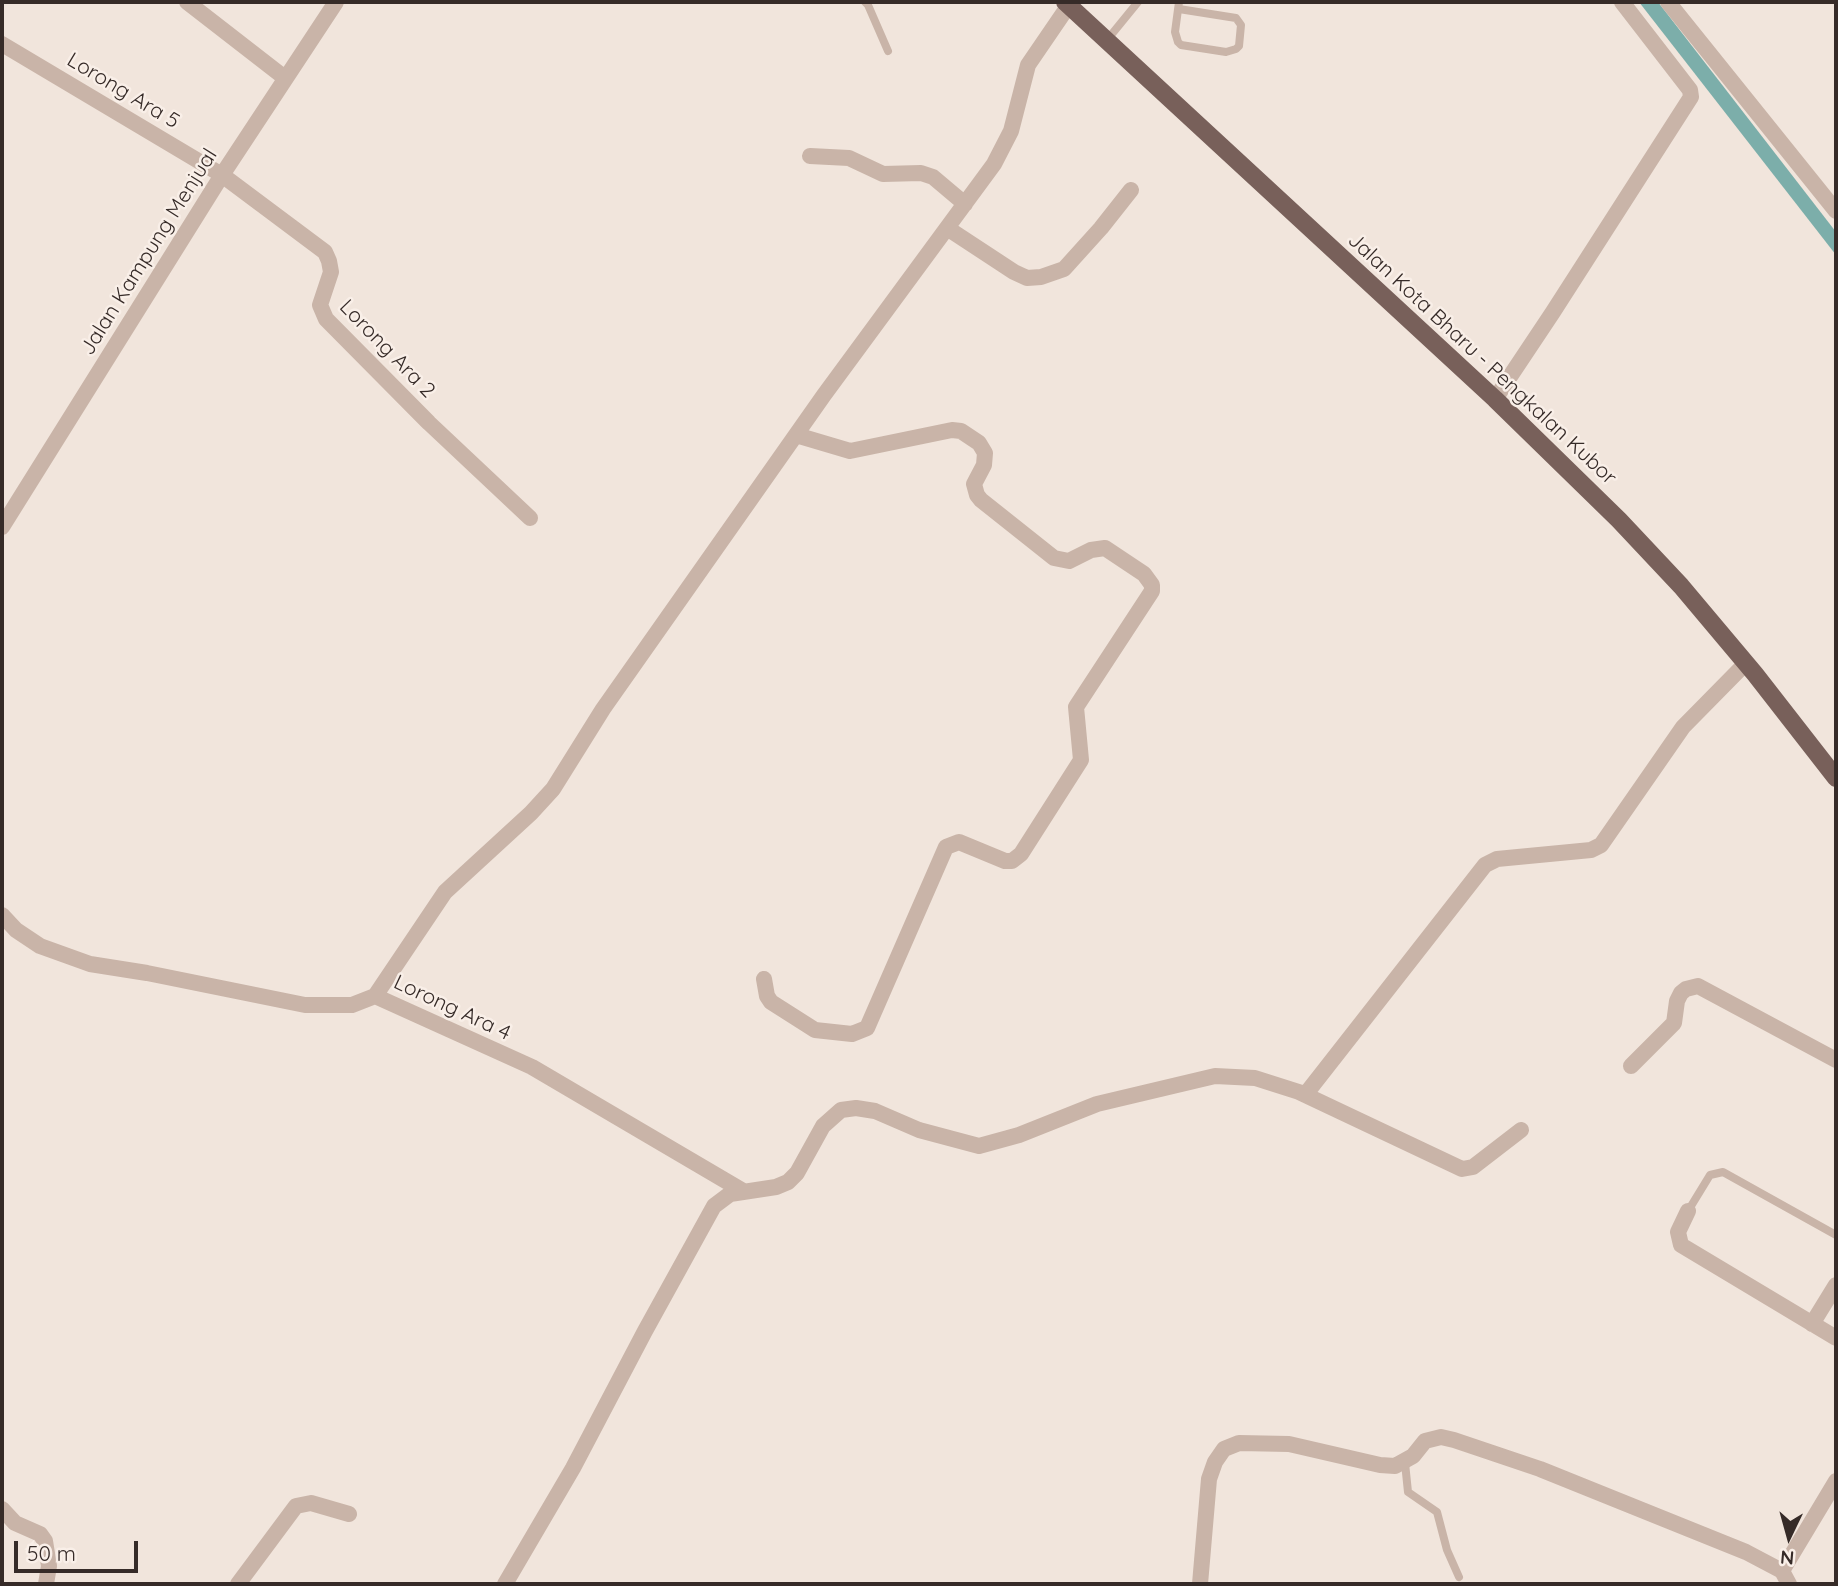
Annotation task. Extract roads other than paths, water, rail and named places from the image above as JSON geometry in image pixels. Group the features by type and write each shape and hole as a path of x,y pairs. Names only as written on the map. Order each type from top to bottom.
{"main road":[{"name":"Jalan Kota Bharu - Pengkalan Kubor","path":"1067,3 1494,399 1619,520 1681,586 1746,663 1836,778"}],"street":[{"path":"187,2 285,78"},
{"name":"Jalan Kampung Menjual","path":"2,527 222,175 335,2"},
{"path":"1494,399 1691,97 1690,90 1622,2"},
{"path":"376,996 445,891 531,813 553,789 603,709 796,435 994,164 1011,131 1028,65 1067,3"},
{"path":"1678,6 1836,211"},
{"name":"Lorong Ara 5","path":"2,44 222,175"},
{"path":"810,156 849,158 883,174 922,173 933,177 965,204"},
{"name":"Lorong Ara 2","path":"222,175 325,251 331,272 320,305 326,319 429,424 530,518"},
{"path":"947,228 1013,272 1027,278 1041,277 1064,269 1101,228 1130,190"},
{"path":"764,979 771,1002 814,1030 852,1034 867,1028 946,847 959,842 1005,861 1012,861 1021,854 1081,760 1076,708 1152,592 1152,585 1144,574 1105,548 1091,550 1069,561 1054,558 981,500 974,484 984,465 985,453 978,443 961,431 850,451 796,435"},
{"path":"1305,1095 1485,865 1497,859 1591,850 1601,845 1683,727 1746,663"},
{"name":"Lorong Ara 4","path":"2,915 16,930 40,946 90,964 305,1005 352,1005 376,996 532,1067 743,1192"},
{"path":"1631,1066 1671,1028 1681,993 1692,986 1704,988 1836,1060"},
{"path":"505,1584 573,1468 714,1206 730,1194 776,1187 788,1182 797,1173 823,1126 841,1110 856,1108 875,1111 919,1130 979,1146 1019,1135 1097,1104 1215,1076 1255,1078 1305,1095 1462,1169 1473,1167 1521,1130"},
{"path":"1688,1211 1678,1232 1681,1245 1836,1338"},
{"path":"1812,1324 1836,1285"},
{"path":"1200,1584 1209,1479 1215,1462 1224,1450 1239,1443 1289,1444 1395,1466 1405,1462 1425,1441 1441,1437 1454,1440 1621,1501 1746,1552 1786,1578 1836,1481"},
{"path":"239,1584 296,1506 311,1503 349,1514"},
{"path":"2,1509 15,1523 40,1534 45,1541 49,1566 46,1584"}],"lane":[{"path":"868,3 888,51"},
{"path":"1107,40 1133,4"},
{"path":"1179,6 1236,18 1241,25 1239,46 1226,52 1181,45 1176,37 1179,6"},
{"path":"1688,1211 1710,1175 1723,1172 1836,1234"},
{"path":"1405,1462 1406,1488 1411,1496 1437,1512 1447,1550 1459,1577"}],"water":[{"path":"1639,2 1658,2 1836,232 1836,255"}]}
